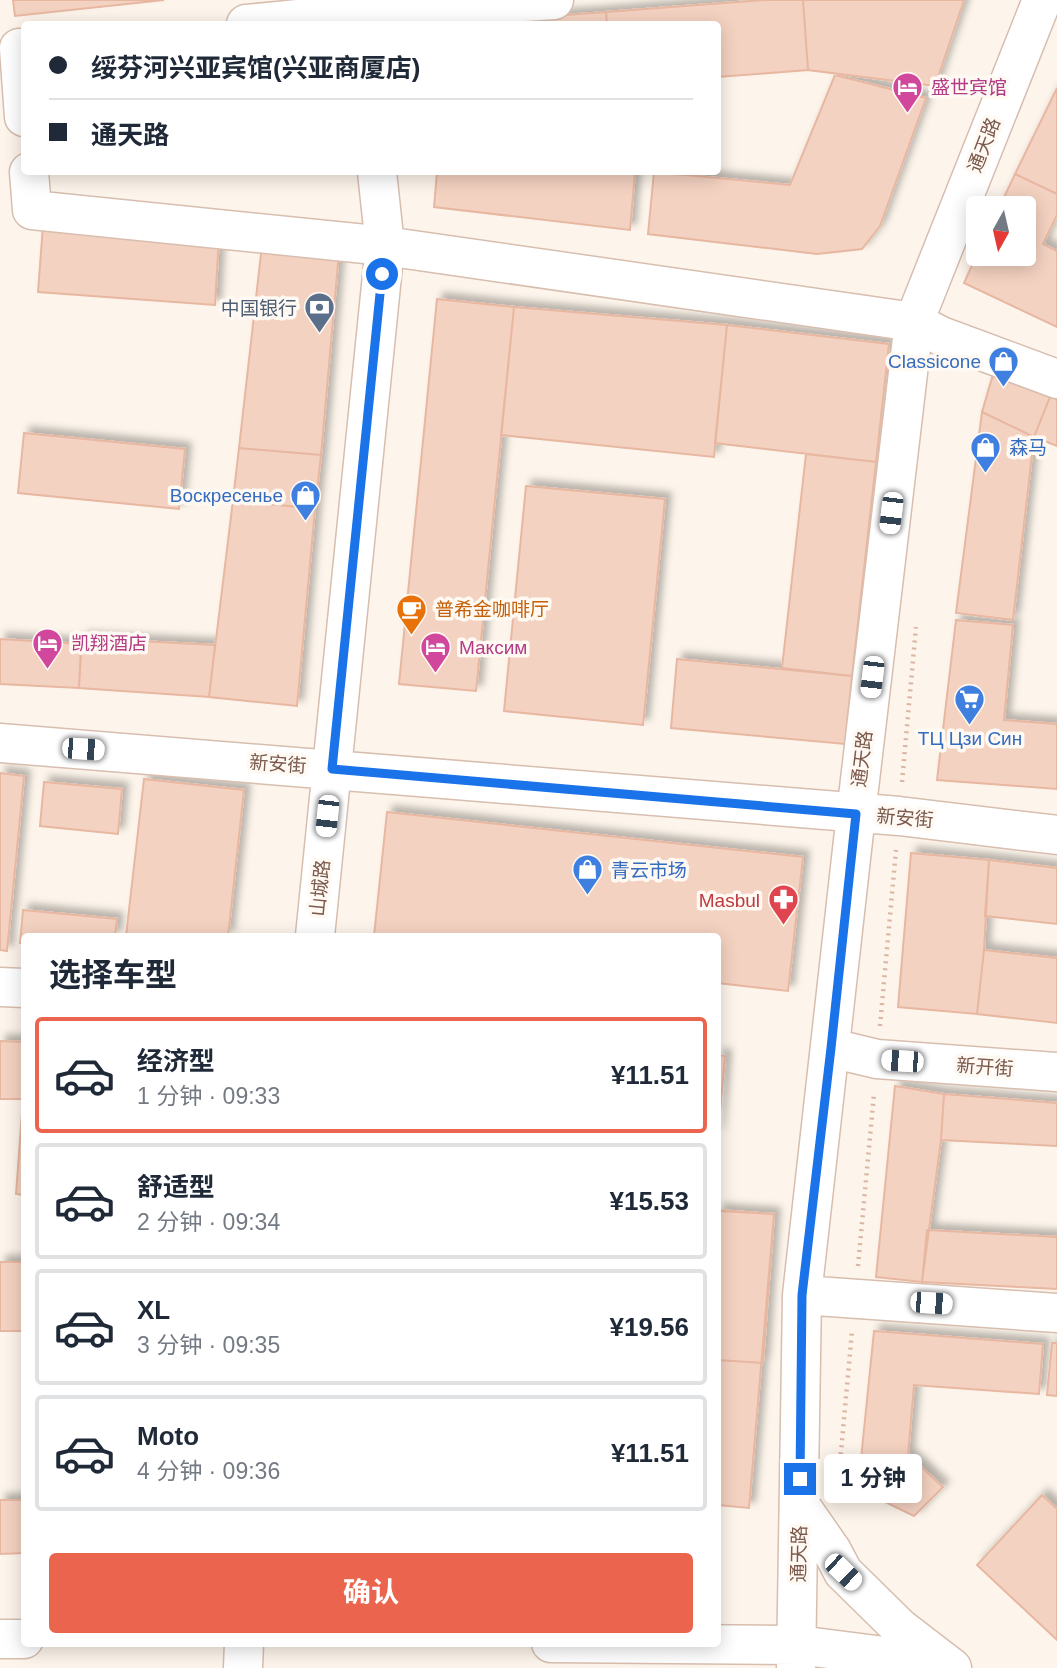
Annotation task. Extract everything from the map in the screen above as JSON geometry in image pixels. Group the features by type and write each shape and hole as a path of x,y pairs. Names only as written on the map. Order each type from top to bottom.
{"street":[{"path":"274,21 359,12 554,0"},
{"name":"通天路","path":"797,1657 802,1295 914,322 1037,9"},
{"path":"15,48 21,94"},
{"path":"29,175 32,210 385,246 914,322 941,336 1057,379"},
{"name":"山城路","path":"315,933 385,246 377,175"},
{"name":"新安街","path":"0,743 899,816 1057,835"},
{"path":"0,987 21,988"},
{"name":"新开街","path":"831,1048 877,1059 1057,1072"},
{"path":"802,1295 1057,1313"},
{"path":"800,1505 843,1572 900,1628 952,1668"},
{"path":"0,1639 21,1639"},
{"path":"243,1668 244,1647"},
{"path":"621,1647 797,1657 884,1656 908,1668"}],"path":[{"path":"837,1497 916,624"}],"building":[{"path":"13,0 164,0 15,16"},
{"path":"764,0 803,0 808,70 721,77 721,21 607,21 606,12"},
{"path":"803,0 964,0 935,86 808,70"},
{"path":"606,12 607,21 479,21"},
{"path":"835,75 926,98 880,226 862,249 817,254 648,234 654,175 685,175 790,185"},
{"path":"1057,88 1057,194 1015,174"},
{"path":"1015,174 1057,194 1057,215 1043,244 1057,251 1057,327 964,283 972,266 1036,266 1036,196 1005,196"},
{"path":"437,175 635,175 630,230 434,207"},
{"path":"43,225 219,238 215,305 38,292"},
{"path":"262,245 339,252 321,455 239,448"},
{"path":"437,299 514,307 476,691 399,684"},
{"path":"514,307 727,325 714,457 501,435"},
{"path":"727,325 889,344 876,462 715,443"},
{"path":"994,371 1050,397 1034,437 982,412"},
{"path":"1050,397 1057,399 1057,446 1034,437"},
{"path":"982,412 1034,437 1013,620 956,613"},
{"path":"24,433 185,449 179,509 18,493"},
{"path":"239,448 321,455 315,509 233,500"},
{"path":"806,454 876,462 852,676 782,668"},
{"path":"526,486 665,499 643,725 504,711"},
{"path":"233,500 315,509 297,706 209,697"},
{"path":"956,620 1013,625 1004,720 1057,724 1057,789 937,780"},
{"path":"82,638 215,645 209,697 79,688"},
{"path":"0,639 81,644 79,688 0,684"},
{"path":"677,659 852,676 845,744 671,728"},
{"path":"0,773 24,776 7,951 0,950"},
{"path":"144,779 244,790 228,933 126,933"},
{"path":"44,782 122,789 118,834 40,826"},
{"name":"青云市场","path":"387,812 803,857 788,991 721,983 721,933 374,933"},
{"path":"911,853 989,860 977,1014 898,1007"},
{"path":"989,860 1057,868 1057,924 985,916"},
{"path":"23,910 117,919 115,933 21,933 20,943"},
{"path":"984,950 1057,958 1057,1023 977,1014"},
{"path":"0,1041 21,1042 21,1099 0,1099"},
{"path":"721,1055 725,1056 721,1101"},
{"path":"895,1086 944,1094 941,1140 922,1282 876,1277"},
{"path":"944,1094 1057,1103 1057,1146 941,1140"},
{"path":"21,1126 21,1195 16,1194"},
{"path":"721,1210 774,1214 763,1363 721,1360"},
{"path":"721,1211 774,1214 749,1508 721,1505"},
{"path":"927,1230 1057,1237 1057,1289 922,1282"},
{"path":"0,1262 21,1262 21,1331 0,1331"},
{"path":"874,1331 1043,1344 1039,1394 914,1385 908,1455 943,1487 914,1516 858,1489"},
{"path":"1052,1343 1057,1343 1057,1396 1047,1395"},
{"path":"1042,1495 1057,1509 1057,1640 977,1565"},
{"path":"0,1500 21,1500 21,1553 0,1554"}],"place":[{"name":"盛世宾馆","path":"908,114"},
{"name":"中国银行","path":"320,335"},
{"name":"Classicone","path":"1004,388"},
{"name":"森马","path":"986,474"},
{"name":"Воскресенье","path":"306,522"},
{"name":"普希金咖啡厅","path":"412,636"},
{"name":"凯翔酒店","path":"48,670"},
{"name":"Максим","path":"436,674"},
{"name":"ТЦ Цзи Син","path":"970,726"},
{"name":"青云市场","path":"588,897"},
{"name":"Masbul","path":"783,927"}],"route":[{"path":"382,274 332,769 856,814 802,1295 800,1479"}]}
